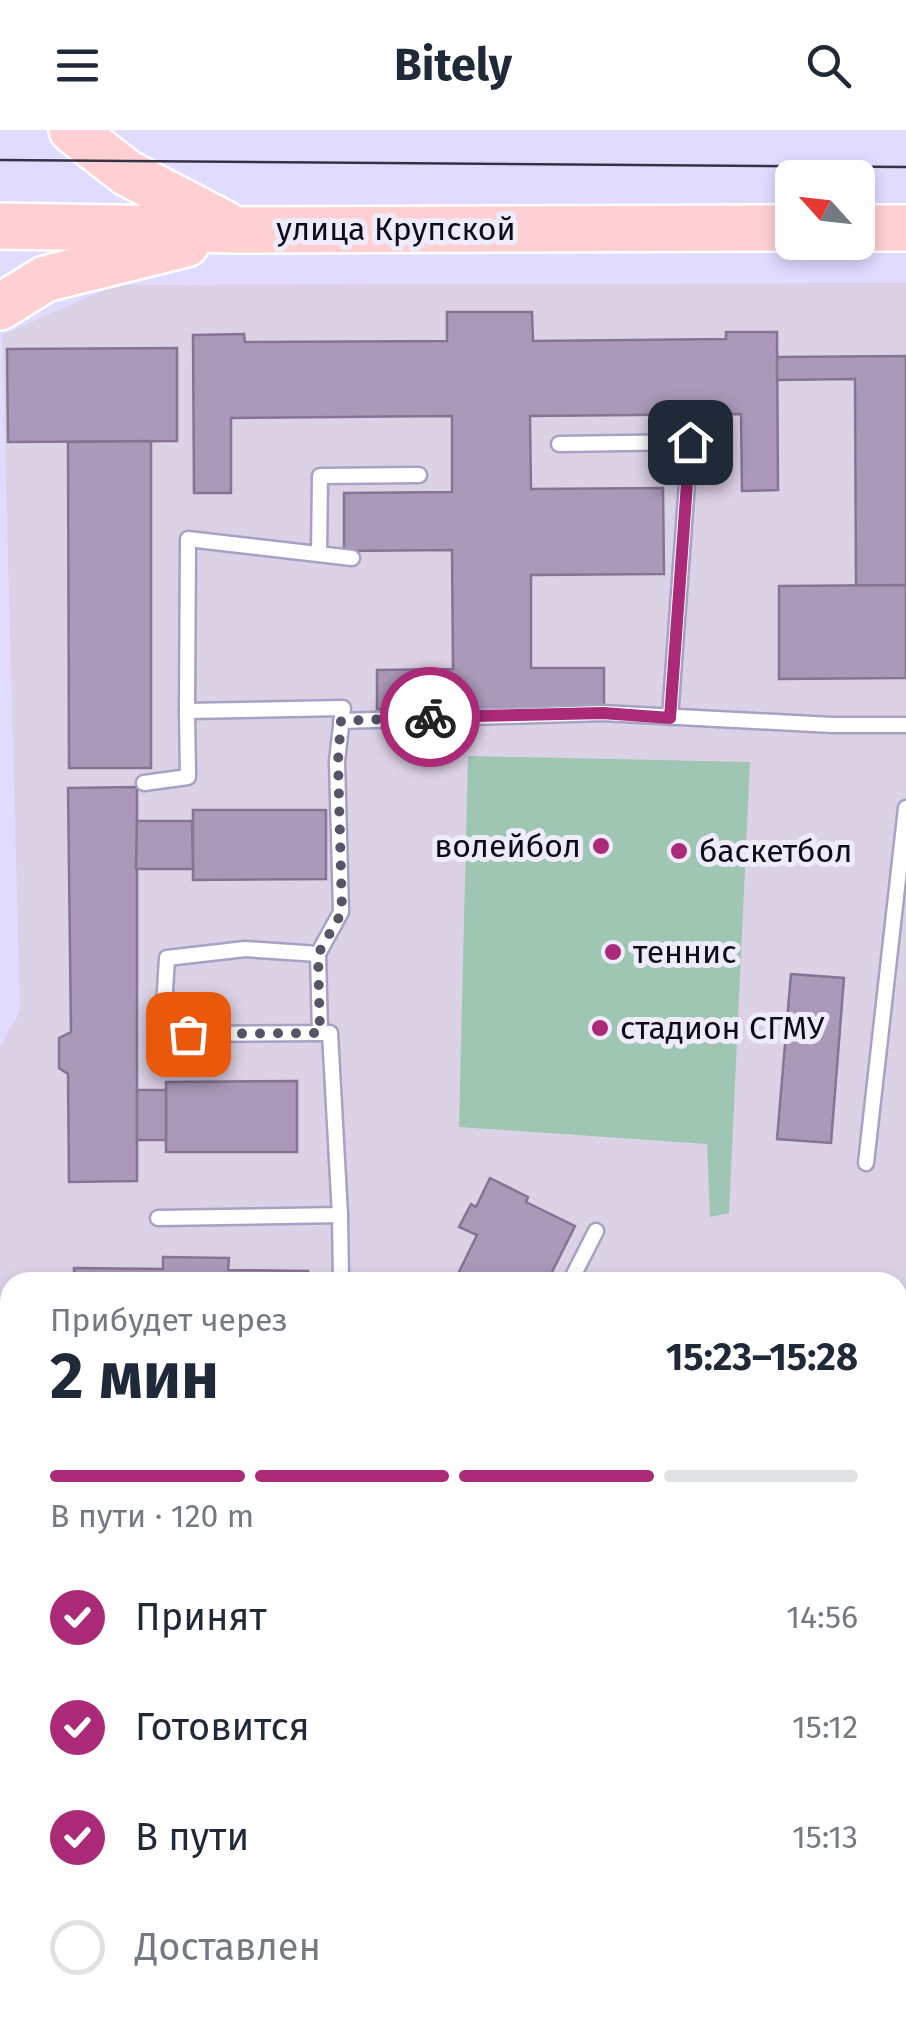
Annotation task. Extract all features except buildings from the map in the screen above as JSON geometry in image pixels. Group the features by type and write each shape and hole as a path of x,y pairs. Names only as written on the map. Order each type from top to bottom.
{"main road":[{"path":"72,130 127,174 236,230"},
{"name":"улица Крупской","path":"0,226 236,230 775,228"},
{"path":"875,228 906,228"},
{"path":"0,307 45,279 236,230"}],"lane":[{"path":"559,444 690,442 670,718"},
{"path":"319,554 320,476 419,475"},
{"path":"144,783 188,778 188,539 352,558"},
{"path":"187,711 342,708 338,761 342,912 318,954 320,1033"},
{"path":"341,721 603,713 832,726 906,726"},
{"path":"866,1163 906,808"},
{"path":"318,954 245,949 167,958 164,1007 188,1034 330,1033 340,1272"},
{"path":"158,1218 340,1215"},
{"path":"575,1272 596,1231"}],"shaded area":[{"path":"906,283 906,1272 0,1272 0,1047 20,1011 2,335 115,285"}],"green space":[{"name":"стадион СГМУ","path":"468,756 750,762 729,1213 710,1217 707,1144 459,1127"}],"tram line":[{"path":"0,160 906,167"}],"way so far":[{"path":"188,1034 320,1033 318,954 342,912 338,761 341,721 430,717"}],"place":[{"name":"волейбол","path":"601,846"},
{"name":"баскетбол","path":"679,851"},
{"name":"теннис","path":"613,952"},
{"name":"стадион СГМУ","path":"600,1028"}],"route":[{"path":"430,717 603,713 670,718 690,442"}]}
